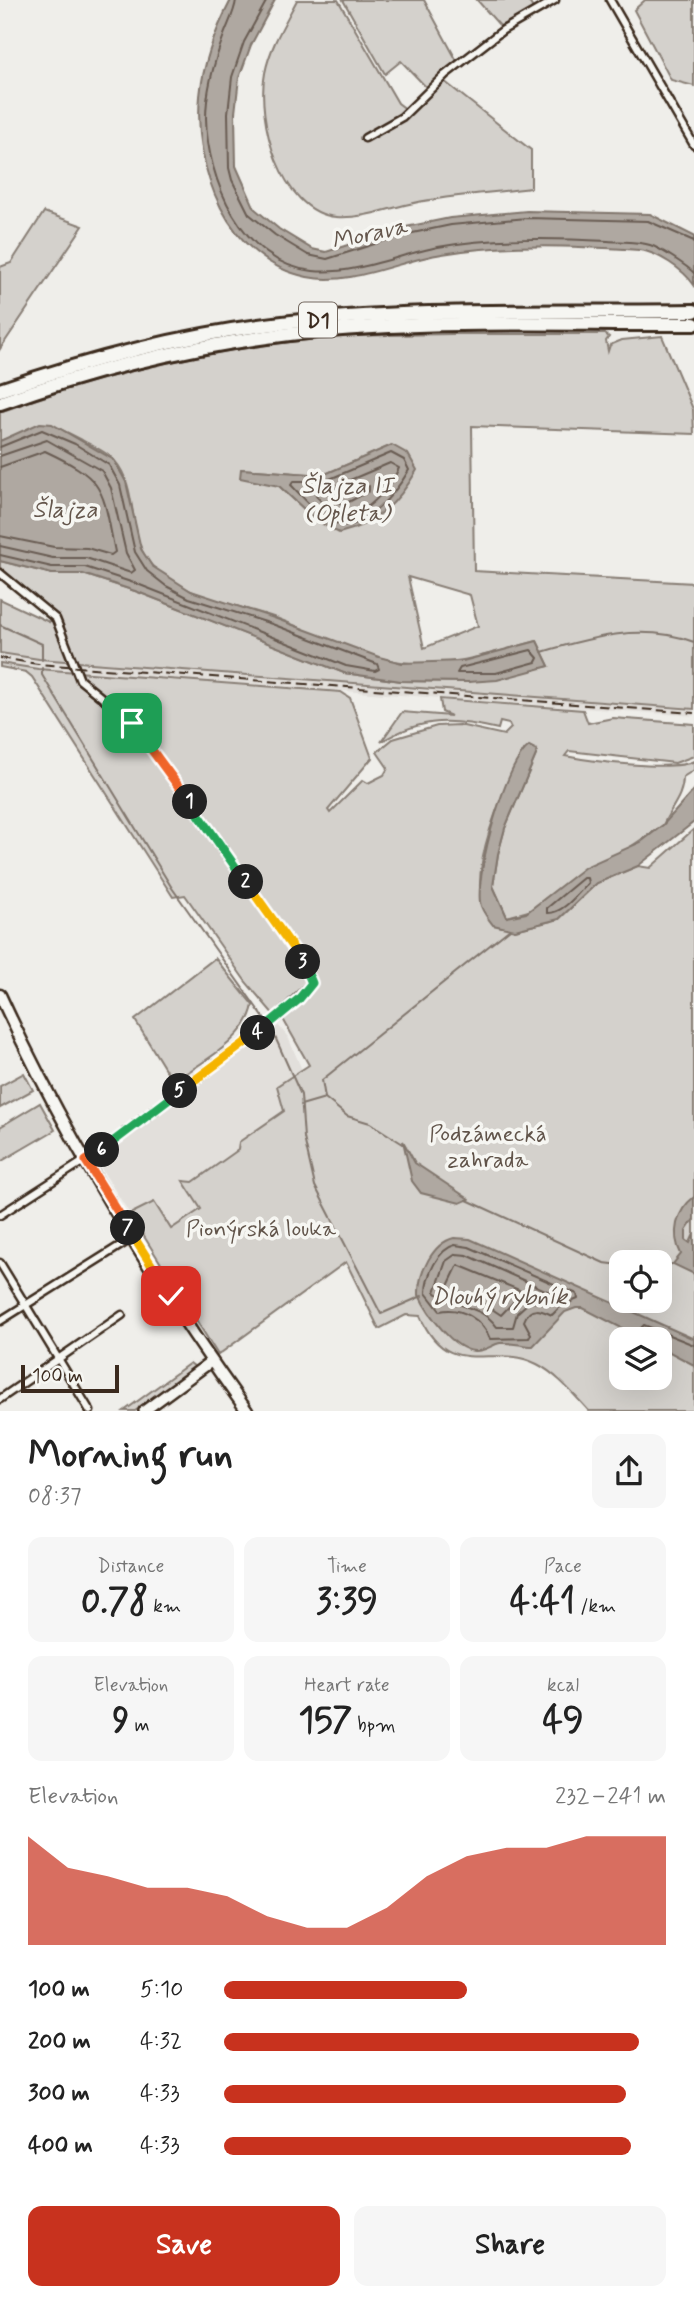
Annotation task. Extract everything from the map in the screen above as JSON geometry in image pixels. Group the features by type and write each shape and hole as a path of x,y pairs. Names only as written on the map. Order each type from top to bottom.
{"highway":[{"name":"D1","path":"0,404 55,384 167,354 314,331 647,318 694,311"},
{"name":"D1","path":"0,390 80,363 151,345 274,324 384,316 647,318 694,324"}],"main road":[{"path":"0,995 64,1124 212,1362 247,1411"},
{"path":"144,1411 212,1362"}],"street":[{"path":"365,138 402,117 445,75 503,30 555,0"},
{"path":"610,0 694,145"},
{"path":"0,573 56,618 80,680 132,723 311,975 312,983 277,1018 86,1161 0,1215"},
{"path":"0,1321 134,1237"},
{"path":"0,1263 90,1411"},
{"path":"0,1399 122,1315"}],"shaded area":[{"path":"0,653 39,659 694,709 694,716 38,669 0,663"},
{"path":"277,1024 288,1037 302,1070 277,1086 284,1111 239,1142 238,1149 192,1183 184,1182 201,1209 171,1229 154,1202 130,1214 99,1165 100,1158"}],"green space":[{"path":"297,0 338,0 398,103 411,113 444,81 531,150 531,188 428,200 366,215 346,217 317,211 300,199 276,160 264,114 263,92 270,54"},
{"path":"343,0 424,0 457,61 427,88 401,61 385,74"},
{"path":"477,0 528,0 534,10 500,26"},
{"path":"645,0 694,0 694,86 671,80 634,10"},
{"path":"44,212 83,226 0,349 0,267 11,263"},
{"path":"434,334 605,334 609,337 606,341 608,351 610,345 622,340 662,336 693,409 694,434 472,426 474,571 694,583 694,709 39,659 0,653 0,599 49,622 50,618 0,575 0,561 52,574 83,574 138,592 344,673 401,681 468,682 549,666 537,641 453,662 418,664 385,659 354,650 276,618 196,593 167,578 145,557 139,544 128,486 122,472 107,454 48,425 34,427 0,441 0,412 151,366 228,351 307,340","holes":["392,445 317,521 279,486 241,469 323,475","408,577 470,595 478,626 424,648"]},
{"path":"0,663 38,669 341,692 350,698 372,758 328,810 330,813 363,780 368,783 384,775 388,768 377,752 393,739 437,726 459,725 504,735 511,728 509,724 500,722 498,729 467,723 439,722 411,728 381,742 402,712 451,716 442,712 440,699 583,710 588,723 613,718 694,724 694,756 675,763 569,751 565,756 631,764 669,766 694,761 694,770 683,777 679,796 663,825 539,908 507,917 493,886 505,828 536,755 524,750 490,829 484,852 480,894 484,912 515,930 559,919 597,883 638,866 650,868 694,829 694,1411 589,1411 558,1379 537,1364 504,1356 458,1355 444,1349 420,1316 406,1315 379,1329 346,1262 218,1355 130,1214 154,1202 171,1229 201,1209 183,1181 193,1182 238,1150 239,1142 284,1111 277,1086 309,1065 283,1019 274,1015 246,982 185,895 173,897 32,677 26,672 0,667"},
{"path":"215,958 253,1005 249,1018 221,1050 173,1082 135,1020"},
{"path":"24,1073 33,1090 0,1108 0,1086"},
{"path":"40,1103 55,1130 0,1162 0,1127"},
{"path":"190,1363 195,1367 135,1411 124,1411"}],"water":[{"path":"231,0 275,0 251,45 239,78 235,113 236,166 255,209 279,229 312,249 326,252 401,228 450,218 527,211 650,214 694,236 694,285 677,267 654,254 639,250 590,247 540,246 466,251 425,257 358,276 341,278 307,277 279,268 256,252 236,232 221,208 210,181 203,152 199,124 204,72 220,23"},
{"name":"Šlajza","path":"40,423 52,424 114,460 126,482 141,549 152,566 191,591 402,663 463,661 537,641 549,666 497,680 468,682 401,681 344,673 138,592 83,574 52,574 0,561 0,441"},
{"name":"Šlajza II (Opleta)","path":"392,445 408,454 417,470 385,510 365,524 339,533 317,521 279,486 240,478 241,469 323,475"},
{"path":"529,746 537,750 536,755 505,828 493,886 507,917 526,913 585,867 641,842 663,825 694,790 694,822 638,866 597,883 559,919 515,930 493,925 481,905 480,887 487,844 502,795 520,756"},
{"path":"403,1141 415,1163 469,1199 460,1203 421,1193 412,1181"},
{"path":"694,1197 694,1219 686,1231 686,1240 690,1243 694,1234 694,1274 673,1264 681,1254 676,1239 679,1216"},
{"name":"Dlouhý rybník","path":"454,1238 470,1239 609,1301 609,1313 636,1313 667,1327 620,1327 583,1308 576,1308 565,1312 533,1346 500,1343 478,1351 466,1349 441,1329 419,1295 421,1278 428,1260 446,1241"},
{"name":"Dlouhý rybník","path":"672,1329 694,1339 694,1365 672,1353"}],"waterway":[{"path":"0,625 42,644 42,660"},
{"path":"542,652 618,634 656,633 694,642"},
{"path":"42,668 42,675 172,888 266,1021"},
{"path":"325,1098 322,1080 510,929"},
{"path":"271,1028 301,1095 304,1138 315,1186 381,1314 422,1296"},
{"path":"301,1105 325,1098 347,1116 370,1123 403,1144"},
{"path":"467,1200 609,1264"}],"railway":[{"path":"0,658 38,664 694,713"}],"route":[{"path":"132,723 303,962 311,975 312,983 299,999 277,1018 86,1161 171,1296"}],"water label":[{"name":"Morava","path":"369,233"}],"park label":[{"name":"Podzámecká zahrada","path":"488,1146"},
{"name":"Pionýrská louka","path":"261,1228"}]}
